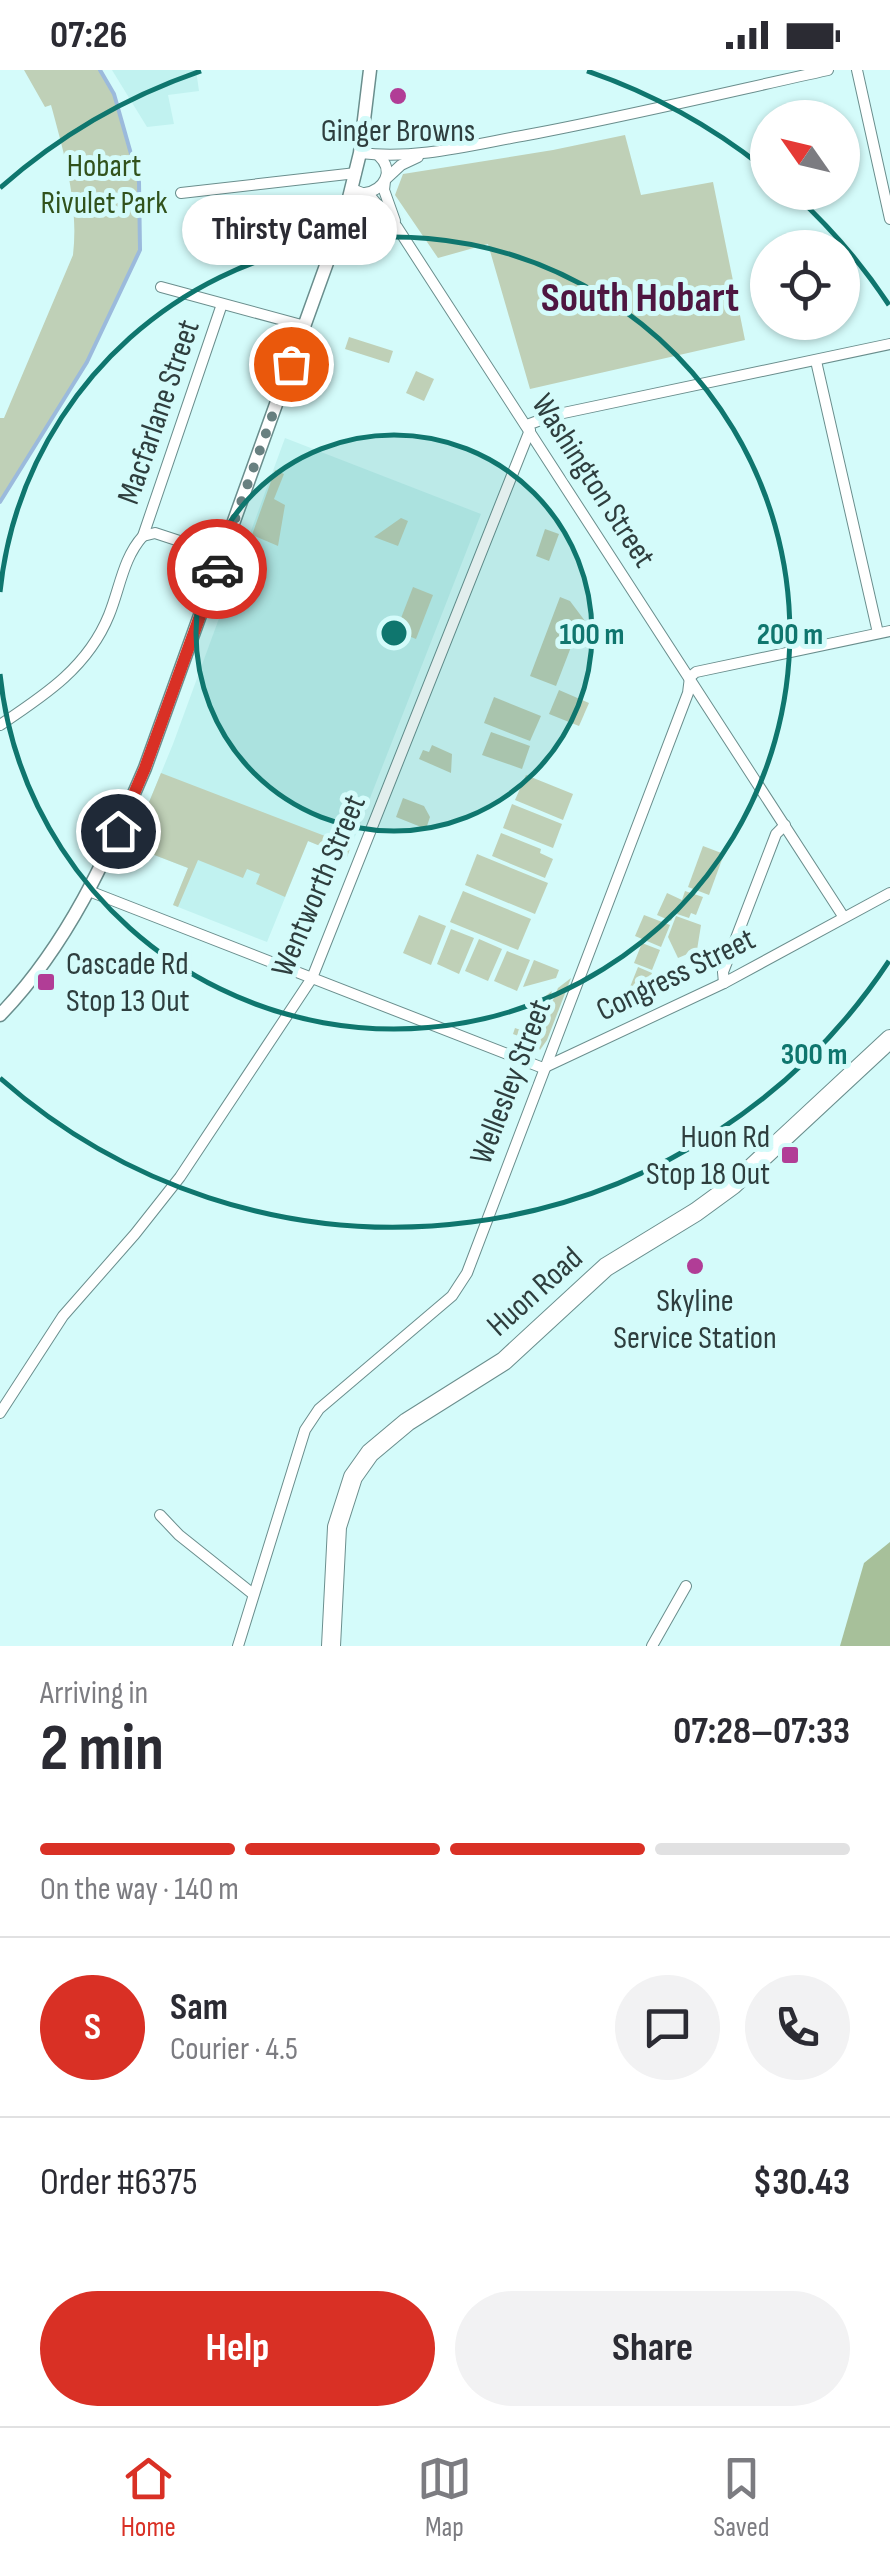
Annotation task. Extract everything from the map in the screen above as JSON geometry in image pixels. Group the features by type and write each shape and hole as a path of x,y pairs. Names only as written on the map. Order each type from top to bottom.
{"main road":[{"name":"Huon Road","path":"330,1646 336,1527 353,1478 370,1453 408,1422 495,1368 606,1267 722,1193 890,1040"}],"street":[{"path":"0,1015 49,958 89,890 145,768 304,326 359,191 356,173 370,70"},
{"path":"360,153 423,154 615,118 828,70"},
{"path":"857,70 890,219"},
{"path":"359,191 376,190 401,165 423,154"},
{"path":"378,156 387,166 386,180"},
{"path":"181,193 356,173"},
{"name":"Washington Street","path":"386,180 384,192 396,227"},
{"name":"Washington Street","path":"359,191 396,227 843,916"},
{"path":"161,287 304,326"},
{"name":"Macfarlane Street","path":"0,725 77,669 97,641 128,556 143,536 222,304"},
{"path":"528,427 554,414 890,344"},
{"path":"690,677 696,672 884,632 816,361"},
{"name":"Wentworth Street","path":"0,1412 63,1316 180,1177 312,978 528,427"},
{"name":"Macfarlane Street","path":"143,536 155,533 222,555"},
{"name":"Wellesley Street","path":"238,1646 305,1430 319,1409 452,1296 467,1273 688,694 690,677"},
{"path":"724,984 723,972 776,834 785,825"},
{"path":"89,890 543,1068"},
{"name":"Congress Street","path":"543,1068 724,984 890,893"},
{"path":"160,1516 179,1536 253,1594"},
{"path":"652,1646 686,1586"}],"shaded area":[{"path":"112,70 196,70 199,91 168,95 174,124 147,127"},
{"path":"285,438 481,514 347,857 308,841 267,942 173,905 188,868 131,846 173,744"}],"green space":[{"name":"Hobart Rivulet Park","path":"24,70 100,70 114,94 139,182 140,250 87,362 0,502 0,418 4,418 73,255 74,217 61,142 51,105 45,107"},
{"path":"625,135 641,195 713,182 745,340 530,389 488,244 438,258 395,195 403,174"},
{"path":"349,337 393,351 389,363 345,349"},
{"path":"416,371 434,379 424,401 406,393"},
{"path":"275,470 284,474 274,499 285,505 278,546 252,535"},
{"path":"401,518 408,521 398,546 374,537"},
{"path":"545,529 559,534 549,561 536,556"},
{"path":"413,587 433,595 416,639 396,631"},
{"path":"560,597 570,601 588,625 576,634 556,686 530,676"},
{"path":"559,690 589,703 579,726 549,714"},
{"path":"494,697 541,716 530,741 484,723"},
{"path":"491,732 530,746 522,769 482,755"},
{"path":"432,745 452,754 451,773 419,759 423,750 429,752"},
{"path":"161,773 351,846 347,857 308,841 285,897 256,884 260,874 247,869 243,878 198,860 178,907 173,905 188,868 131,846"},
{"path":"526,775 573,794 563,820 515,800"},
{"path":"403,798 424,806 430,817 426,829 396,817"},
{"path":"512,804 562,824 553,848 503,828"},
{"path":"501,833 541,849 540,853 553,859 545,878 492,856"},
{"path":"703,846 724,854 709,895 688,887"},
{"path":"477,854 548,883 535,914 465,885"},
{"path":"463,891 531,919 518,950 450,922"},
{"path":"685,891 703,897 696,915 691,913 689,918 677,914 681,901 671,921 657,915 667,893 682,900"},
{"path":"419,915 446,926 431,965 403,953"},
{"path":"644,915 670,925 661,947 635,936"},
{"path":"676,916 701,925 697,950 678,958 668,937"},
{"path":"451,929 474,938 459,974 437,964"},
{"path":"479,939 502,949 488,981 465,971"},
{"path":"642,943 660,950 652,970 634,963"},
{"path":"507,951 530,960 517,991 494,981"},
{"path":"534,960 559,970 556,978 523,987"},
{"path":"638,967 652,973 642,998 628,992"},
{"path":"571,978 540,1050 535,1043 558,988"},
{"path":"552,991 534,1038 513,1034 515,1028 529,1033 543,998"},
{"path":"890,1542 890,1646 840,1646 864,1563"}],"waterway":[{"path":"0,502 87,362 140,250 139,182 114,94 100,70"}],"way so far":[{"path":"217,569 291,364"}],"place":[{"name":"Ginger Browns","path":"398,96"},
{"name":"Thirsty Camel","path":"291,364"},
{"name":"Cascade Rd Stop 13 Out","path":"46,982"},
{"name":"Huon Rd Stop 18 Out","path":"790,1155"},
{"name":"Skyline Service Station","path":"695,1266"}],"district":[{"name":"South Hobart","path":"640,298"}],"route":[{"path":"118,831 217,569"}]}
